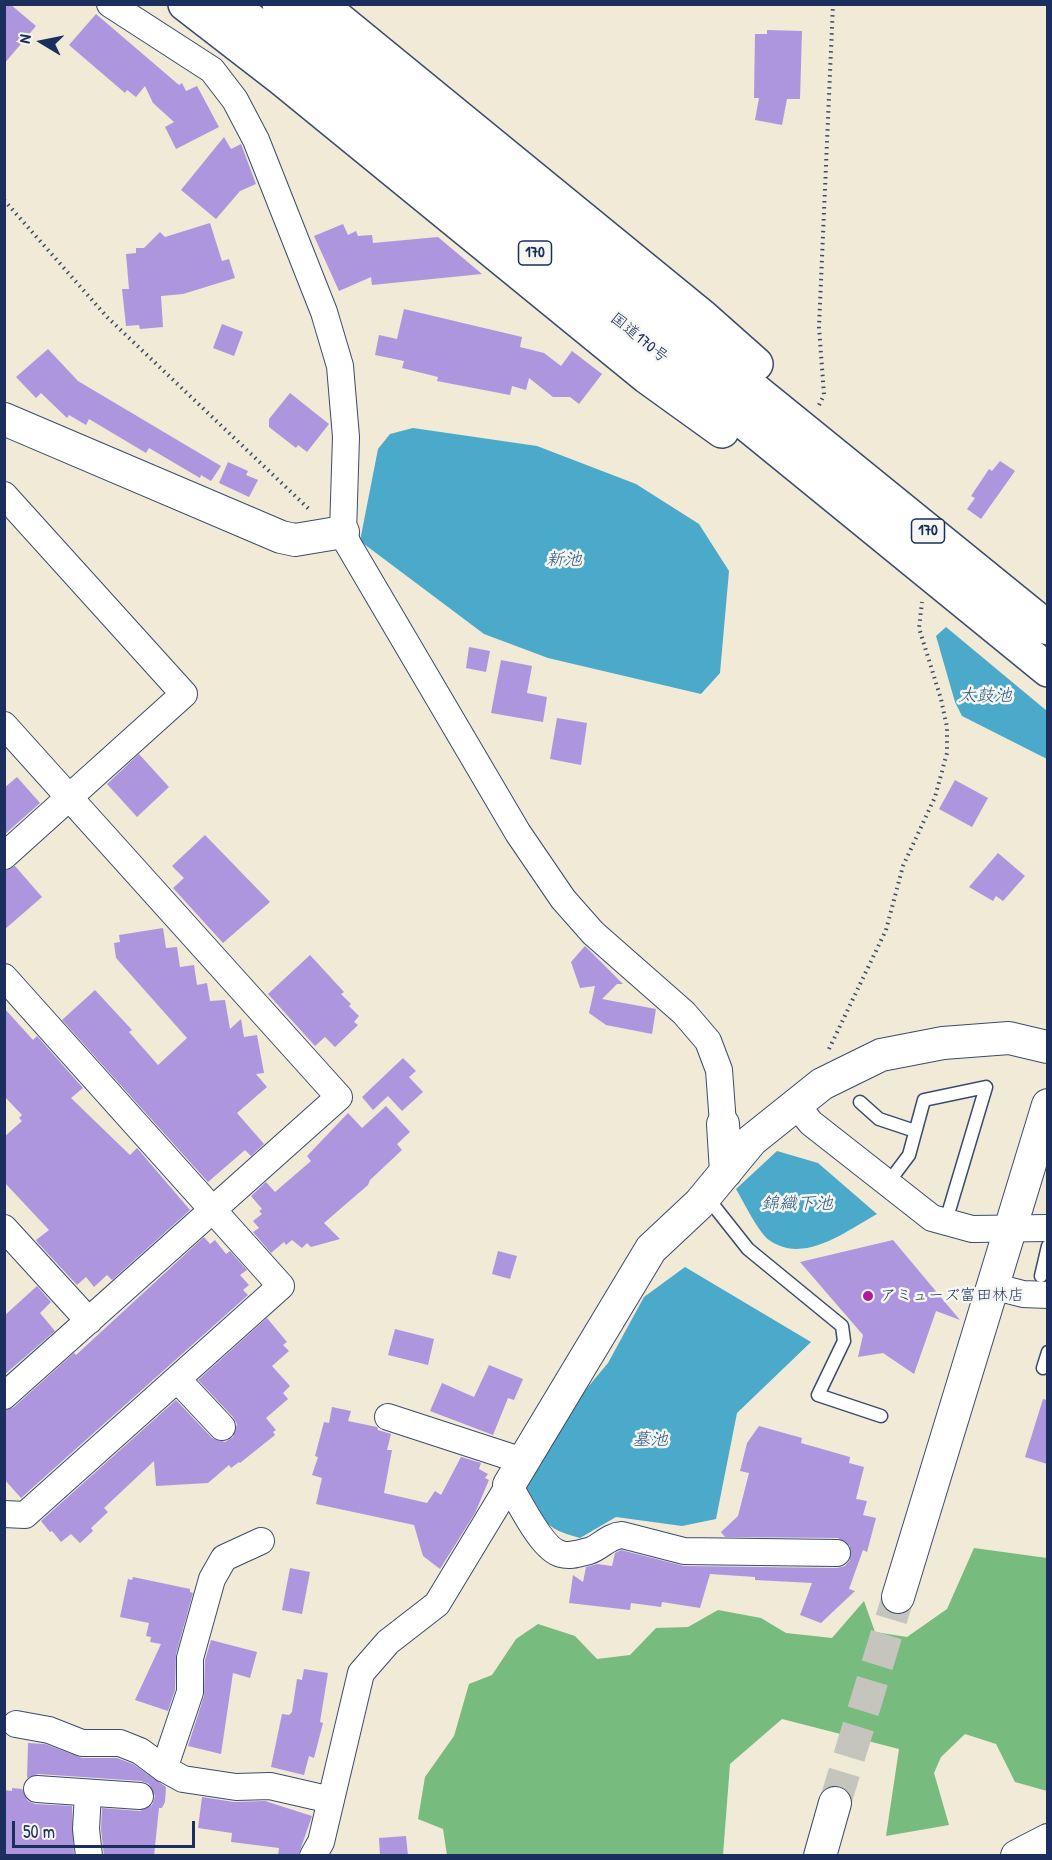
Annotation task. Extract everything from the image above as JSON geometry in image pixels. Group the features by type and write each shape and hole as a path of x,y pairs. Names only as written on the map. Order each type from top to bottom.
{"highway":[{"path":"185,4 282,79 647,377 719,429 840,501"},
{"name":"国道170号","path":"231,4 1047,670"},
{"name":"国道170号","path":"279,4 1047,628"},
{"path":"320,4 711,324 769,376 809,434"}],"street":[{"path":"110,4 212,70 235,100 256,140 324,312 340,366 346,438 334,534 359,567 500,802 563,899 593,933 684,1013 708,1041 719,1071 726,1172"},
{"path":"4,419 281,537 295,540 334,534"},
{"path":"4,495 184,694 4,856"},
{"path":"4,725 339,1097 4,1396"},
{"path":"4,977 281,1286 25,1515 4,1514"},
{"path":"313,1856 321,1842 361,1673 388,1642 437,1604 651,1249 706,1196 752,1140 822,1084 881,1055 943,1043 1009,1038 1047,1046 1047,1066"},
{"path":"796,1105 811,1123 932,1218 945,1224 972,1229 1047,1228"},
{"path":"898,1597 1010,1228 1041,1146 1047,1105"},
{"path":"4,1228 89,1321"},
{"path":"992,1286 1023,1294 1044,1285"},
{"path":"177,1379 222,1427"},
{"path":"388,1417 516,1473 548,1547 561,1554 585,1552 614,1536 622,1535 684,1551 837,1553"},
{"path":"164,1769 190,1692 190,1659 212,1579 224,1558 261,1541"},
{"path":"16,1724 49,1730 82,1743 120,1743 140,1751 164,1769 183,1779 236,1786 270,1786 331,1800"},
{"path":"37,1789 140,1796"},
{"path":"88,1793 86,1828 89,1856"},
{"path":"820,1856 835,1803"},
{"path":"1017,1856 1047,1840"}],"lane":[{"path":"888,1183 909,1155 924,1100 986,1088 945,1224"},
{"path":"860,1102 879,1119 915,1131"},
{"path":"706,1196 748,1249 842,1326 843,1341 818,1395 881,1416"},
{"path":"1044,1285 1047,1246"},
{"path":"1042,1368 1047,1352"}],"path":[{"path":"809,434 824,395 819,327 833,4"},
{"path":"4,200 107,317 334,534"},
{"path":"828,1051 886,930 903,866 943,772 947,753 947,727 933,669 919,627 922,601 934,577"}],"green space":[{"path":"974,1548 1047,1558 1047,1791 1015,1782 996,1744 965,1734 941,1757 934,1773 949,1825 886,1836 899,1749 782,1719 730,1764 723,1855 447,1855 443,1829 418,1819 425,1777 454,1736 469,1684 492,1675 516,1639 538,1624 575,1636 597,1659 630,1655 656,1628 688,1627 718,1610 761,1618 786,1633 832,1638 864,1601 875,1632 907,1637 947,1609"}],"water":[{"name":"新池","path":"413,428 537,446 636,484 699,524 729,571 720,673 701,694 548,658 484,634 360,541 378,449 390,434"},
{"name":"太鼓池","path":"946,627 1047,711 1047,759 962,716 955,702 936,636"},
{"name":"錦織下池","path":"777,1151 818,1163 877,1214 824,1243 810,1247 796,1249 782,1247 769,1240 756,1224 736,1189"},
{"name":"墓池","path":"685,1267 811,1342 737,1413 716,1519 682,1526 616,1517 580,1538 550,1526 539,1514 523,1485 572,1406 608,1363 644,1297"}],"building":[{"path":"4,4 10,4 36,26 4,64"},
{"path":"96,14 179,85 182,83 186,91 197,86 219,127 176,149 165,127 174,122 153,103 145,86 136,97 127,90 125,93 69,45"},
{"path":"767,30 802,31 800,99 787,99 782,125 755,120 759,98 754,98 755,34 767,34"},
{"path":"224,137 231,149 241,144 256,184 240,191 216,219 181,190"},
{"path":"210,223 222,261 229,259 235,278 183,294 161,296 163,327 140,329 139,325 126,326 122,289 129,289 126,254 136,253 136,248 144,248 160,232 165,237"},
{"path":"343,224 348,235 356,231 358,236 372,235 373,243 438,237 482,274 372,285 371,277 339,291 314,236"},
{"path":"404,309 522,337 520,347 544,353 561,366 572,351 602,374 579,404 570,397 553,397 529,378 526,390 512,386 510,395 437,381 438,377 402,368 404,361 375,355 379,335 397,339"},
{"path":"222,324 243,332 234,356 213,348"},
{"path":"48,349 78,381 221,466 211,481 201,475 200,478 149,448 146,453 89,419 86,425 69,415 67,418 41,393 36,398 16,377"},
{"path":"290,393 329,424 307,452 298,445 296,448 269,427 269,419"},
{"path":"1000,461 1015,471 981,519 967,509 975,498 971,496 989,469 992,471"},
{"path":"228,462 248,471 246,475 258,480 249,497 219,483"},
{"path":"469,647 490,651 486,672 466,668"},
{"path":"501,660 532,666 527,693 547,697 543,722 491,713"},
{"path":"557,718 587,723 581,765 550,759"},
{"path":"139,754 169,787 137,817 107,784"},
{"path":"17,777 40,803 4,835 4,788"},
{"path":"955,780 988,798 972,827 939,809"},
{"path":"205,835 270,902 223,943 173,888 184,878 172,866"},
{"path":"998,853 1025,876 1003,901 996,896 993,901 969,887"},
{"path":"15,866 42,897 4,930 4,871"},
{"path":"163,928 166,948 177,947 180,967 194,965 197,985 207,983 210,1001 225,1000 230,1029 241,1019 244,1037 257,1035 264,1073 256,1074 267,1087 237,1113 264,1144 251,1156 245,1150 208,1182 62,1020 95,990 132,1030 129,1032 158,1065 187,1038 116,958 114,943 120,942 119,935"},
{"path":"585,946 623,984 617,984 602,999 656,1009 652,1034 606,1025 589,1013 595,986 580,988 571,962"},
{"path":"310,955 344,992 341,994 359,1016 354,1022 358,1025 335,1047 325,1037 315,1046 268,994"},
{"path":"4,1008 33,1040 37,1036 83,1088 71,1098 130,1155 137,1148 190,1210 112,1280 107,1275 94,1287 86,1277 77,1285 38,1243 36,1240 49,1230 4,1182 4,1137 22,1121 19,1118 22,1115 4,1096"},
{"path":"403,1058 416,1071 409,1077 423,1092 402,1111 388,1096 373,1110 362,1097"},
{"path":"386,1106 410,1132 397,1144 402,1150 370,1180 368,1185 324,1223 340,1239 311,1247 307,1243 302,1248 292,1240 286,1245 284,1242 271,1253 253,1232 259,1228 253,1221 262,1214 259,1211 262,1209 251,1196 266,1182 275,1192 311,1161 307,1156 348,1113 362,1128"},
{"path":"204,1237 210,1244 215,1240 226,1254 230,1251 247,1270 240,1275 249,1285 243,1290 248,1295 21,1498 4,1479 4,1411 14,1407 74,1353 76,1355"},
{"name":"アミューズ富田林店","path":"893,1240 960,1320 936,1311 914,1374 883,1353 858,1357 863,1335 800,1262"},
{"path":"498,1251 517,1256 510,1279 492,1274"},
{"path":"37,1286 51,1302 40,1313 55,1331 4,1375 4,1316"},
{"path":"267,1318 287,1342 283,1345 289,1351 272,1366 290,1386 283,1393 288,1399 266,1418 276,1430 273,1432 275,1435 240,1463 231,1468 229,1465 208,1483 156,1486 154,1461 104,1508 108,1512 91,1528 93,1531 80,1543 71,1534 61,1542 52,1531 50,1532 41,1521 176,1400 212,1438 225,1442 233,1437 237,1424 233,1417 198,1380"},
{"path":"395,1329 434,1339 428,1365 388,1355"},
{"path":"489,1365 523,1379 514,1400 508,1398 493,1435 430,1411 442,1383 474,1397"},
{"path":"1043,1399 1047,1400 1047,1464 1025,1457"},
{"path":"332,1407 351,1411 348,1421 377,1427 378,1430 391,1434 387,1450 392,1450 384,1493 427,1503 435,1491 441,1495 461,1457 481,1463 479,1469 488,1474 485,1478 489,1480 475,1513 440,1569 423,1556 414,1525 316,1504 322,1478 312,1475 318,1457 315,1456 324,1422 329,1423"},
{"path":"759,1426 802,1438 801,1443 850,1457 849,1463 864,1467 856,1499 867,1501 863,1515 876,1518 867,1552 863,1550 849,1589 855,1591 821,1623 800,1615 812,1583 755,1580 755,1577 710,1574 700,1608 662,1602 661,1607 631,1603 630,1610 569,1603 573,1575 583,1582 586,1567 597,1564 612,1566 615,1553 621,1550 684,1566 837,1568 845,1566 850,1560 850,1546 838,1538 725,1537 721,1532 738,1516 749,1473 740,1471 747,1443"},
{"path":"290,1568 310,1572 302,1614 282,1610"},
{"path":"133,1577 190,1589 193,1593 176,1654 175,1690 168,1711 135,1700 161,1644 150,1642 151,1637 146,1636 149,1623 120,1617 128,1579 132,1580"},
{"path":"211,1640 257,1652 250,1678 233,1673 221,1754 188,1746 204,1696 205,1660"},
{"path":"304,1669 328,1673 320,1722 323,1723 314,1758 309,1756 304,1775 271,1767 282,1714 289,1715 292,1712 297,1679 302,1680"},
{"path":"28,1743 45,1744 82,1758 117,1758 133,1764 166,1787 165,1802 162,1808 159,1808 154,1856 104,1856 101,1829 102,1808 140,1811 152,1805 155,1796 149,1784 141,1781 38,1774 27,1778"},
{"path":"12,1788 22,1789 28,1801 35,1804 72,1806 74,1856 4,1856 4,1790 12,1791"},
{"path":"202,1797 234,1802 265,1801 312,1816 298,1856 278,1856 279,1848 231,1842 232,1833 198,1828"},
{"path":"406,1836 408,1856 380,1856 379,1838"}],"tunnel":[{"path":"835,1803 898,1597"}],"place":[{"name":"アミューズ富田林店","path":"868,1296"}]}
